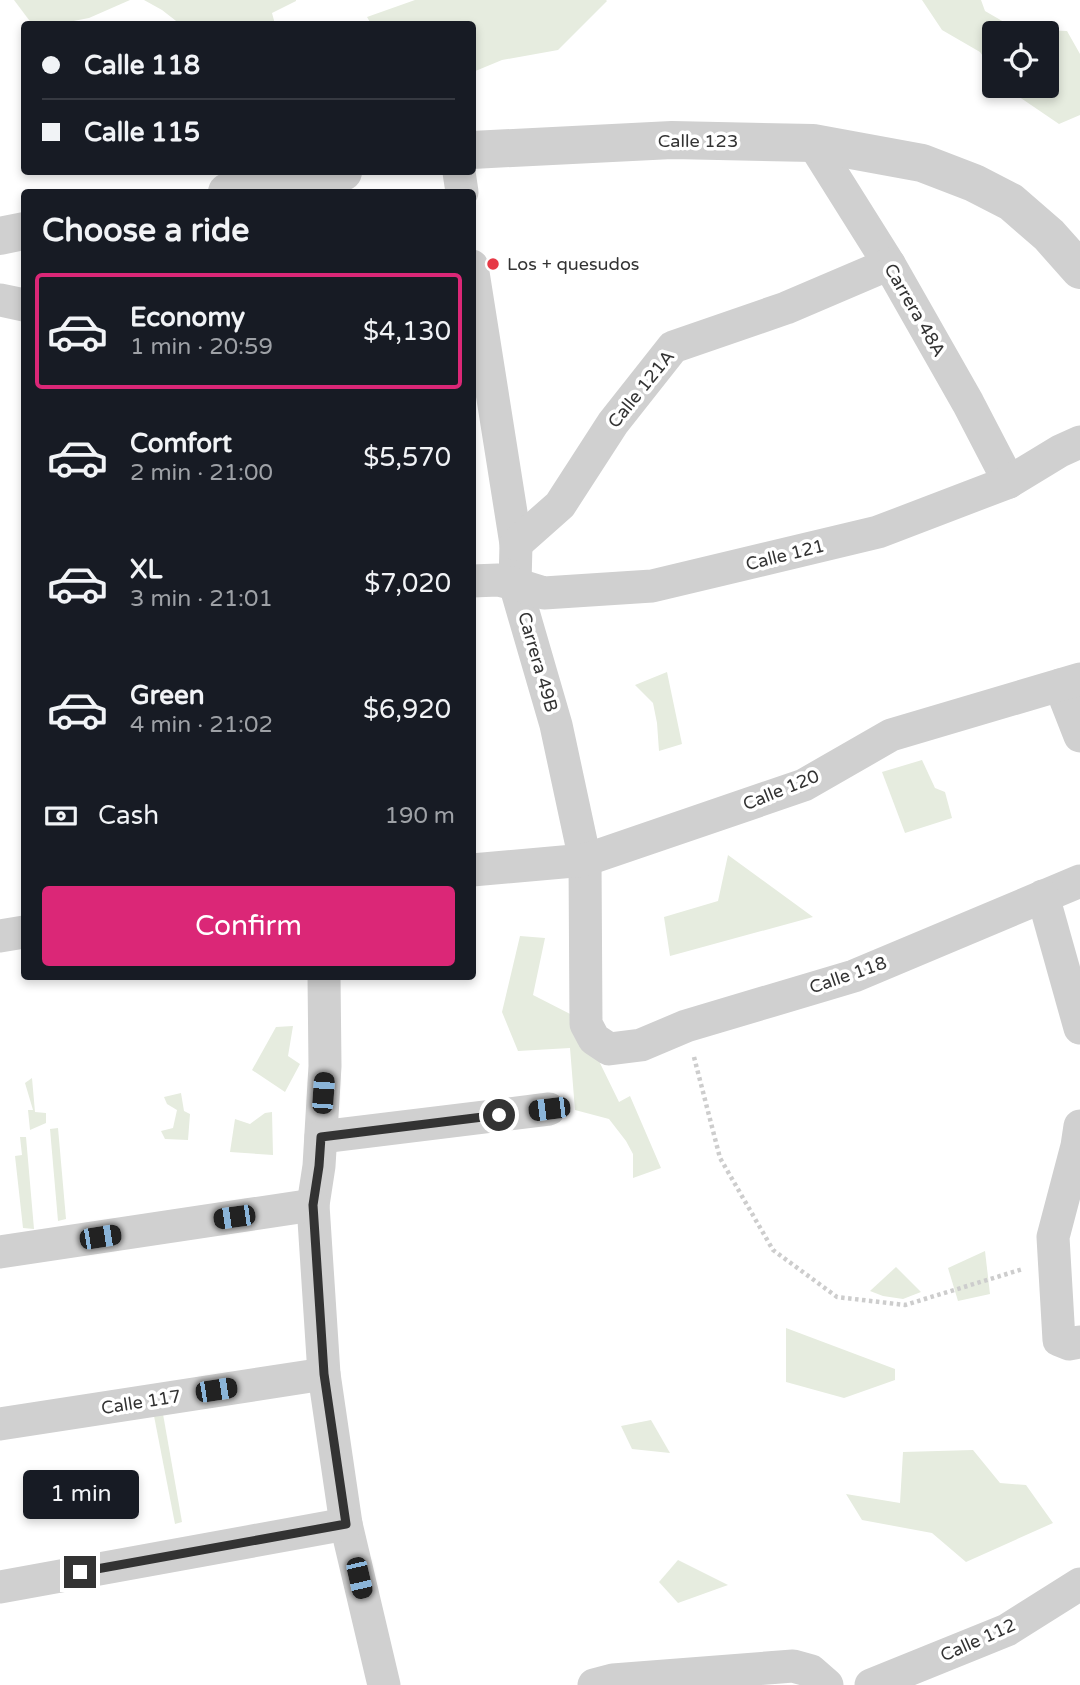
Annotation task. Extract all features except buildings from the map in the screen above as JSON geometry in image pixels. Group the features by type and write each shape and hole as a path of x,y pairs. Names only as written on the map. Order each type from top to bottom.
{"street":[{"name":"Calle 123","path":"476,150 672,140 813,143 922,163 974,183 1011,202 1049,235 1080,270"},
{"name":"Carrera 48A","path":"813,143 890,264 1009,482"},
{"path":"244,189 326,175"},
{"path":"0,236 21,232"},
{"name":"Calle 121A","path":"516,544 561,505 613,423 673,347 786,308 890,264"},
{"path":"0,300 21,304"},
{"name":"Carrera 49B","path":"476,317 482,394 516,544 516,583 556,725 585,860 586,1024 594,1039 609,1049"},
{"name":"Calle 121","path":"476,581 516,583 544,593 652,586 878,532 1009,482 1080,442"},
{"path":"1070,682 1080,736"},
{"name":"Calle 120","path":"476,870 585,860 804,785 891,735 1070,682"},
{"name":"Calle 118","path":"609,1049 641,1045 686,1026 854,976 1080,880"},
{"path":"1043,896 1080,1028"},
{"path":"0,936 21,932"},
{"path":"324,980 325,1066 319,1166 313,1205 324,1374 346,1524 384,1685"},
{"path":"321,1137 549,1109"},
{"path":"1080,1126 1053,1237 1059,1340 1069,1344 1080,1342"},
{"path":"0,1252 313,1205"},
{"name":"Calle 117","path":"0,1424 324,1374"},
{"path":"0,1587 346,1524"},
{"name":"Calle 112","path":"871,1685 1007,1630 1080,1584"},
{"path":"594,1685 612,1680 793,1666 811,1671 827,1685"}],"path":[{"path":"686,1026 720,1158 773,1250 837,1297 905,1305 1054,1260"}],"shaded area":[{"path":"14,0 130,0 89,18 74,21 30,21"},
{"path":"144,0 296,0 272,13 274,21 176,21"},
{"path":"415,0 607,1 558,50 502,60 476,71 476,21 369,21 367,17"},
{"path":"922,0 981,0 985,11 1002,21 982,21 982,55 942,30"},
{"path":"1059,31 1067,31 1080,54 1080,115 1059,124 1021,98 1059,98"},
{"path":"667,672 682,744 659,751 653,703 635,685"},
{"path":"922,760 935,788 945,792 952,818 905,833 882,772"},
{"path":"728,855 813,917 670,956 664,917 718,901"},
{"path":"520,936 545,938 533,995 578,1018 619,1102 630,1096 661,1168 633,1178 633,1154 609,1119 575,1110 570,1048 518,1051 502,1012"},
{"path":"293,1026 288,1056 300,1064 285,1092 252,1070 276,1027"},
{"path":"32,1078 35,1112 46,1113 46,1123 30,1130 28,1110 33,1110 25,1083"},
{"path":"181,1093 184,1111 190,1114 188,1140 165,1139 161,1131 173,1128 177,1110 167,1104 164,1097"},
{"path":"272,1112 273,1155 230,1152 235,1119 250,1124 265,1113"},
{"path":"58,1128 66,1219 58,1221 50,1129"},
{"path":"20,1137 26,1137 34,1229 23,1228 15,1156 22,1155"},
{"path":"985,1251 990,1294 958,1301 948,1268"},
{"path":"896,1267 921,1292 903,1299 870,1291"},
{"path":"786,1328 895,1369 895,1380 844,1398 786,1382"},
{"path":"163,1414 182,1522 175,1524 154,1416"},
{"path":"651,1420 670,1453 632,1449 621,1426"},
{"path":"973,1450 1000,1483 1026,1485 1053,1523 966,1562 932,1533 862,1520 846,1494 900,1503 903,1452"},
{"path":"678,1560 728,1585 678,1603 659,1582"}],"place":[{"name":"Los + quesudos","path":"493,264"}],"route":[{"path":"80,1572 346,1524 324,1374 313,1205 321,1137 499,1115"}]}
